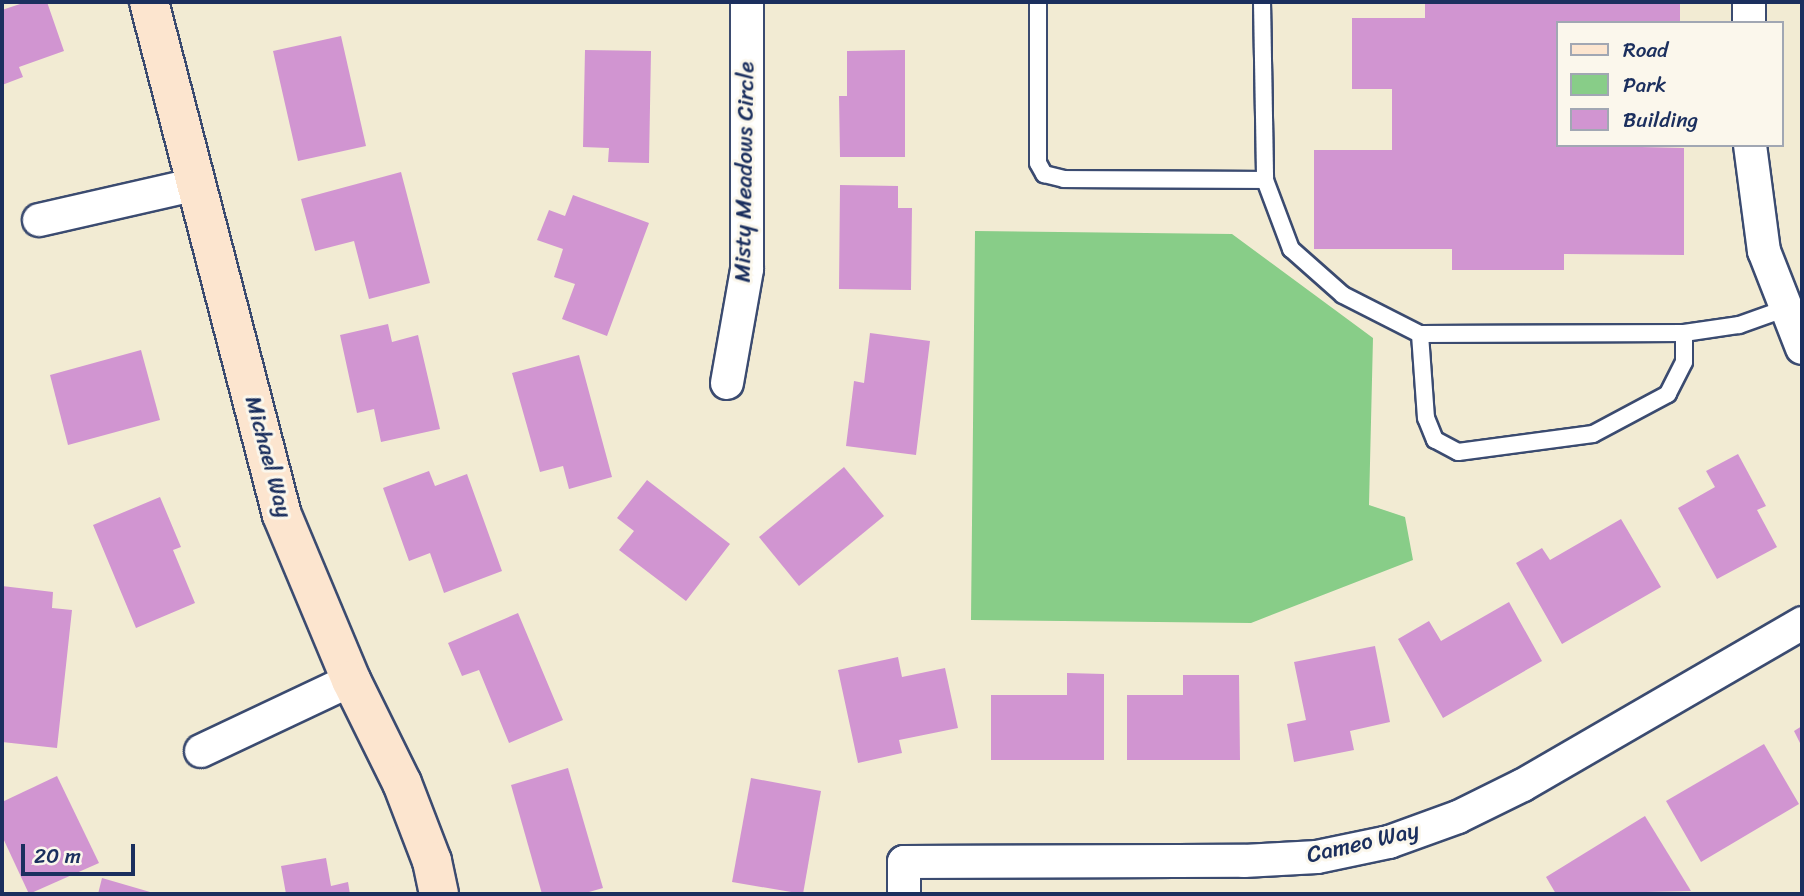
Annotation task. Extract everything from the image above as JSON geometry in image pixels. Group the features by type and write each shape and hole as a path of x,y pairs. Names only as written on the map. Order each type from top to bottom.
{"street":[{"name":"Michael Way","path":"149,2 193,186 282,515 351,680 402,783 432,861 439,894"},
{"name":"Misty Meadows Circle","path":"727,383 747,269 747,2"},
{"path":"1749,2 1749,21"},
{"path":"1750,147 1764,251 1784,309 1802,348"},
{"path":"39,220 193,186"},
{"name":"Cameo Way","path":"904,894 904,862 1244,861 1317,857 1389,842 1458,817 1523,785 1802,623"},
{"path":"201,751 351,680"}],"lane":[{"path":"1038,2 1038,163 1044,174 1064,179 1265,180"},
{"path":"1262,2 1265,180 1291,249 1343,295 1420,334 1684,333 1739,325 1784,309"},
{"path":"1420,334 1426,418 1435,440 1458,452 1593,434 1668,394 1684,362 1684,333"}],"green space":[{"path":"975,231 1232,234 1373,338 1369,505 1405,517 1413,560 1251,623 971,620"}],"building":[{"path":"26,2 47,2 64,51 19,67 23,77 2,85 2,10"},
{"path":"1425,2 1680,2 1680,21 1556,21 1556,147 1684,148 1684,255 1564,254 1564,270 1452,270 1452,249 1314,249 1314,150 1392,150 1392,89 1352,89 1352,18 1425,18"},
{"path":"341,36 366,146 298,161 273,51"},
{"path":"585,50 651,51 649,163 608,162 609,148 583,147"},
{"path":"905,50 905,157 840,157 839,96 847,96 847,51"},
{"path":"401,172 430,283 369,299 354,241 315,251 301,199"},
{"path":"840,185 898,186 898,208 912,208 911,290 839,289"},
{"path":"573,195 649,223 607,336 562,319 575,284 554,277 563,249 537,240 549,210 565,216"},
{"path":"388,324 392,342 418,335 440,429 381,442 374,409 357,413 340,335"},
{"path":"870,333 930,341 916,455 846,446 854,381 864,383"},
{"path":"141,350 160,420 68,445 50,375"},
{"path":"579,355 612,477 569,489 563,466 540,472 512,373"},
{"path":"1738,454 1766,506 1757,510 1777,547 1717,579 1678,508 1715,487 1706,471"},
{"path":"844,467 884,516 799,586 759,537"},
{"path":"429,471 435,486 467,474 502,571 444,593 430,553 409,561 383,488"},
{"path":"647,480 730,544 686,601 619,550 634,531 617,518"},
{"path":"160,497 181,547 173,550 195,603 136,628 93,525"},
{"path":"1621,519 1661,587 1562,644 1516,563 1542,548 1550,560"},
{"path":"2,586 53,592 52,608 72,610 57,748 2,742"},
{"path":"1509,602 1542,661 1443,718 1398,639 1429,621 1441,641"},
{"path":"518,613 563,720 509,743 479,670 462,676 448,643"},
{"path":"1375,646 1390,722 1350,731 1354,750 1294,762 1287,724 1306,720 1294,662"},
{"path":"898,657 902,677 945,668 958,728 899,740 902,753 858,763 838,670"},
{"path":"1067,673 1104,674 1104,760 991,760 991,695 1067,695"},
{"path":"1183,675 1239,675 1240,760 1127,760 1127,695 1183,695"},
{"path":"1802,726 1802,747 1794,731"},
{"path":"1764,744 1799,804 1701,862 1666,801"},
{"path":"568,768 603,888 582,894 542,894 511,785"},
{"path":"57,776 99,863 29,894 2,836 2,802"},
{"path":"751,778 821,791 803,894 732,882"},
{"path":"1645,816 1691,891 1556,894 1546,877"},
{"path":"326,858 331,886 348,882 350,894 286,894 281,866"},
{"path":"102,878 157,894 98,894"}]}
